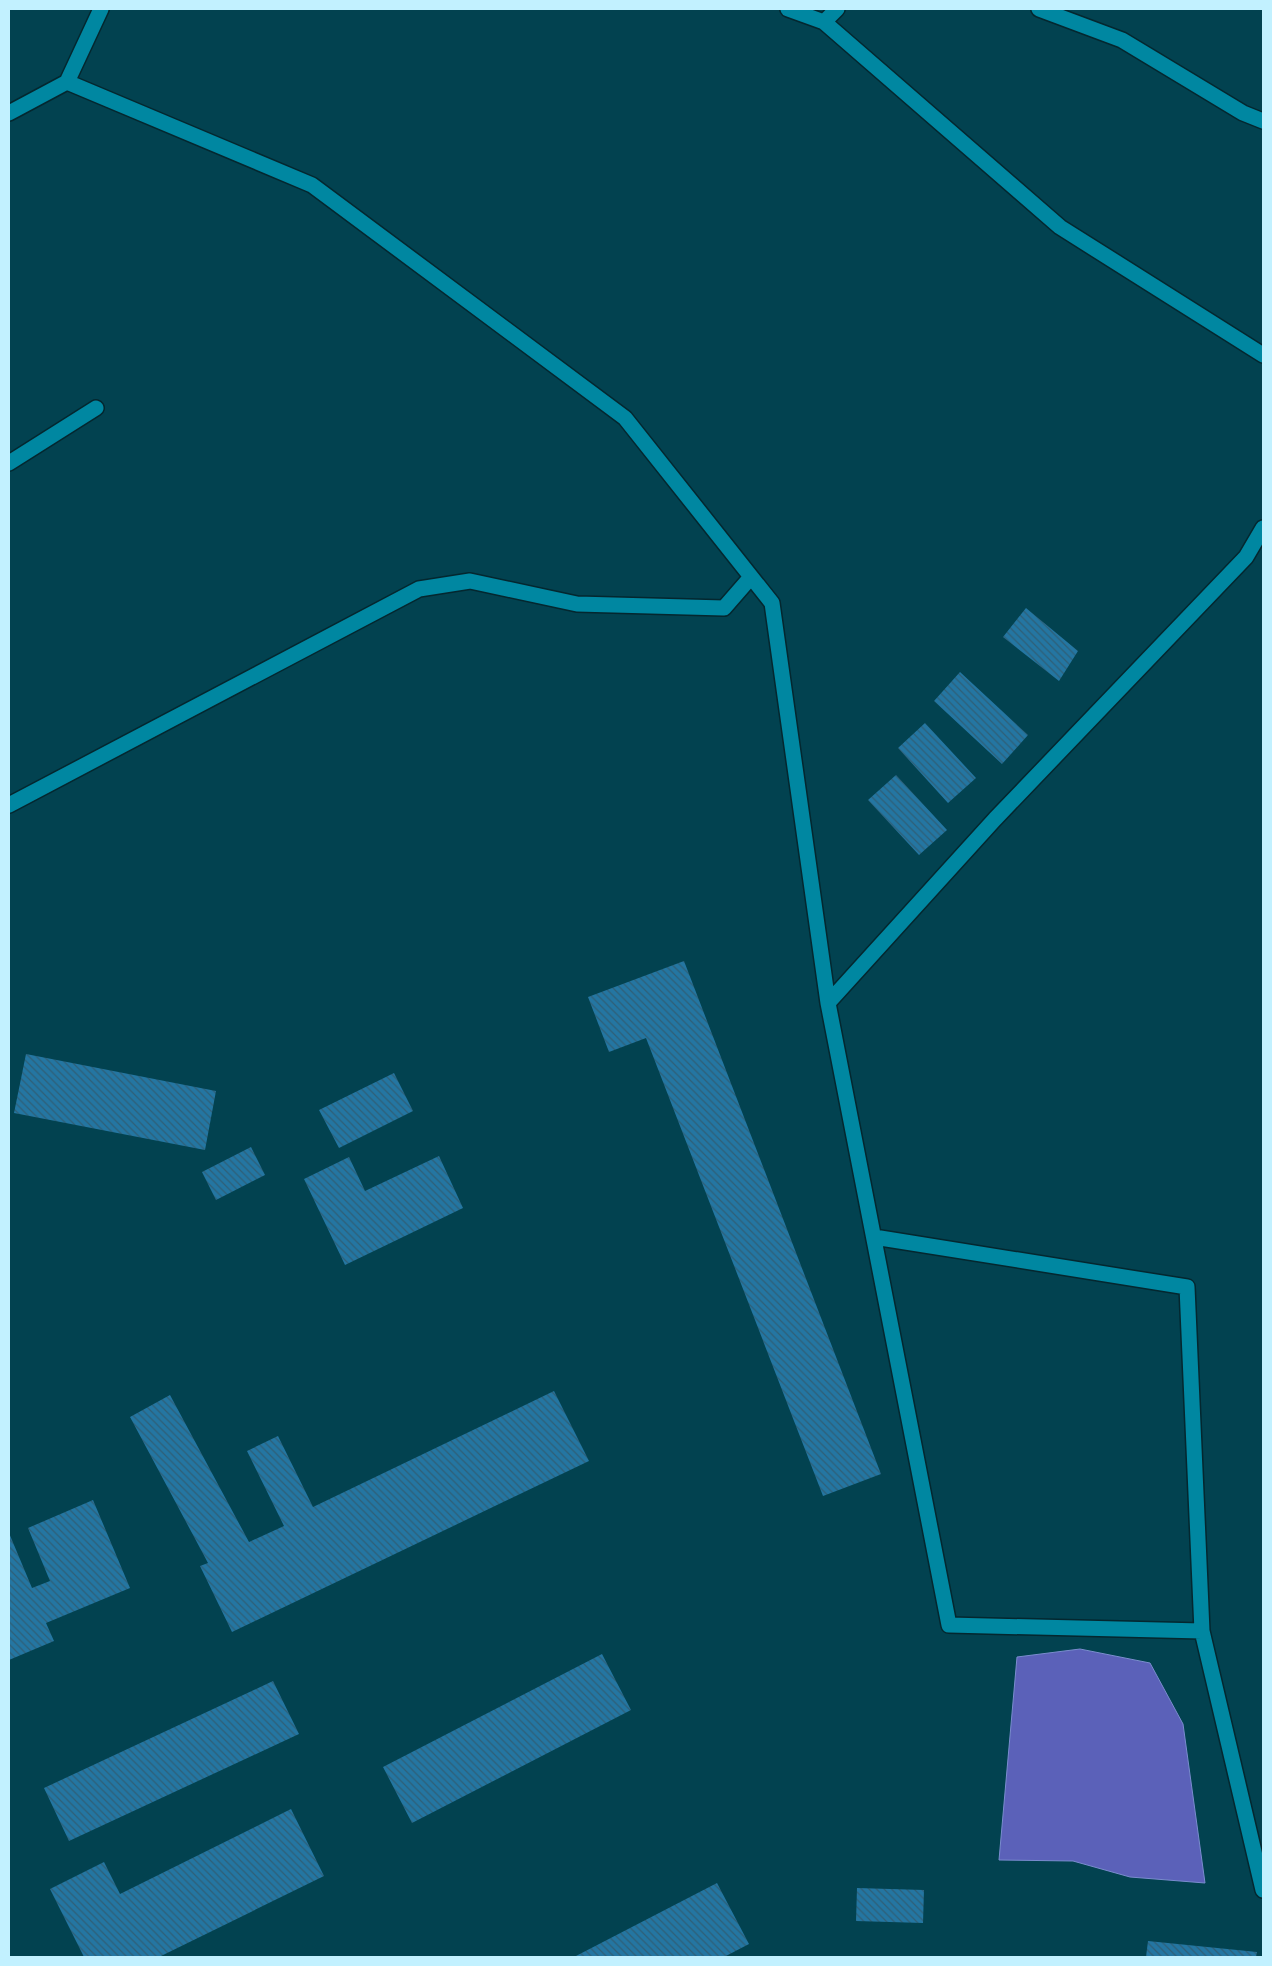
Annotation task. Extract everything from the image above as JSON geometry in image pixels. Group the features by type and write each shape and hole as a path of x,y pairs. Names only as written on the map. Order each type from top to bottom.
{"street":[{"path":"9,113 67,82 100,9"},
{"path":"788,9 824,22 1060,227 1263,355"},
{"path":"824,22 837,9"},
{"path":"1039,9 1122,40 1243,113 1263,121"},
{"path":"67,82 312,185 625,418 772,603 828,1004 949,1625 1202,1631"},
{"path":"9,464 96,408"},
{"path":"828,1004 995,819 1246,557 1263,528"},
{"path":"9,805 419,588 470,581 577,604 724,608 751,577"},
{"path":"874,1237 1187,1287 1202,1631 1263,1890"}],"shaded area":[{"path":"1080,1649 1150,1663 1183,1724 1205,1883 1130,1877 1073,1861 999,1860 1017,1657"}],"building":[{"path":"1026,608 1078,651 1059,681 1003,637"},
{"path":"960,672 1028,735 1002,764 934,701"},
{"path":"925,723 976,778 948,803 898,748"},
{"path":"896,775 947,830 919,855 868,800"},
{"path":"684,961 881,1474 823,1496 646,1038 609,1052 588,997"},
{"path":"26,1054 216,1091 205,1150 14,1113"},
{"path":"394,1073 413,1111 339,1148 319,1110"},
{"path":"251,1147 265,1175 216,1200 202,1172"},
{"path":"439,1156 463,1208 345,1265 304,1179 349,1157 365,1191"},
{"path":"554,1391 589,1461 232,1632 200,1566 208,1563 130,1417 170,1395 249,1542 284,1526 247,1451 278,1436 313,1507"},
{"path":"93,1500 130,1588 46,1623 54,1641 9,1660 9,1533 32,1588 50,1581 28,1528"},
{"path":"602,1654 631,1710 412,1823 383,1767"},
{"path":"273,1681 299,1734 69,1841 44,1788"},
{"path":"291,1809 324,1876 159,1957 84,1957 50,1889 104,1862 120,1894"},
{"path":"717,1883 749,1944 724,1957 574,1957"},
{"path":"857,1888 924,1890 923,1923 856,1921"},
{"path":"1148,1941 1257,1952 1256,1957 1146,1957"}]}
